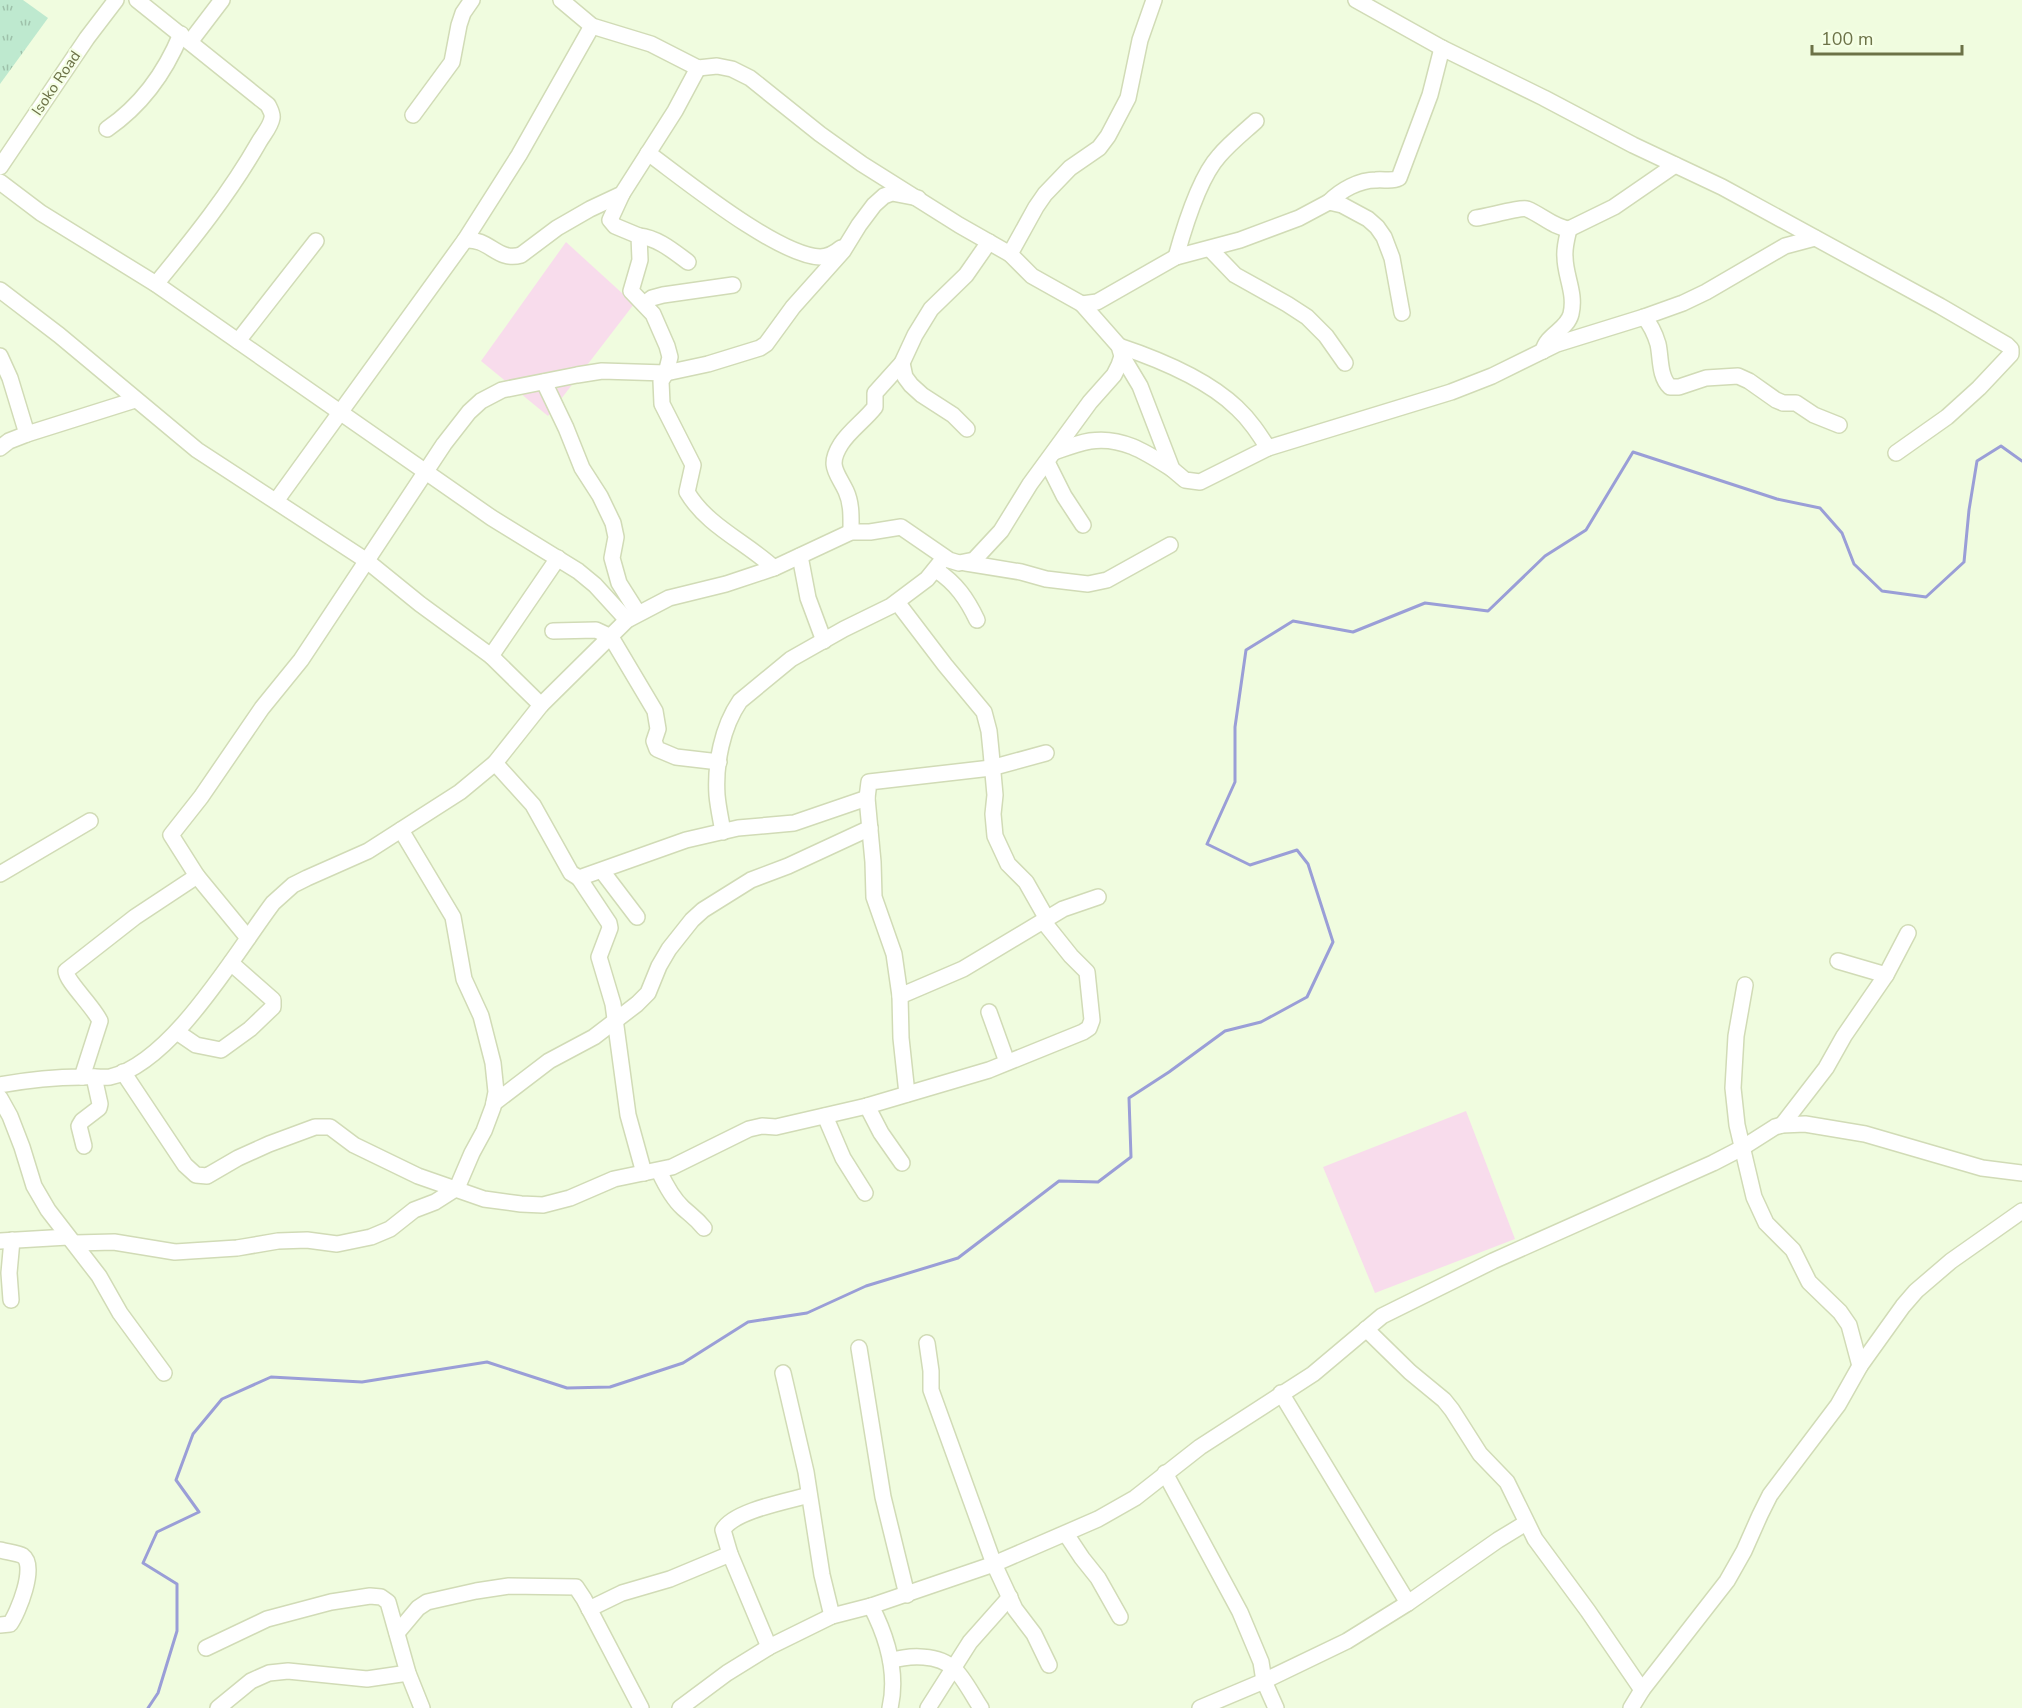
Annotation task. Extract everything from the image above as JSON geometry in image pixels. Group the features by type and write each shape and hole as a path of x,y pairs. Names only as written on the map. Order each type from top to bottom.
{"street":[{"name":"Isoko Road","path":"0,167 80,47 116,0"},
{"path":"137,0 268,105 272,119 251,157 202,227 156,284"},
{"path":"107,129 140,102 185,38 222,0"},
{"path":"413,115 452,62 459,25 463,13 472,0"},
{"path":"561,0 592,26 651,44 698,68 717,66 732,69 750,78 862,164 1010,254 1032,276 1082,304 1121,351 1140,386 1172,469"},
{"path":"1010,254 1045,194 1071,168 1099,148 1114,125 1128,98 1140,40 1154,0"},
{"path":"1356,0 1442,48 1722,187 1991,334 2011,349 2008,359 1947,417 1896,453"},
{"path":"276,501 465,240 519,155 592,26"},
{"path":"1082,304 1097,302 1176,257 1210,249 1288,222 1329,202 1340,192 1362,183 1374,179 1396,180 1400,178 1430,95 1442,48"},
{"path":"688,262 664,245 615,226 610,220 622,194 675,111 698,68"},
{"path":"1176,257 1198,193 1210,167 1256,121"},
{"path":"648,153 704,194 786,246 809,254 824,256 836,252 848,242"},
{"path":"1476,218 1502,214 1520,208 1527,209 1562,228 1569,229 1614,207 1674,165"},
{"path":"0,182 41,213 156,284 492,518 558,558 595,585 632,617"},
{"path":"248,938 197,876 171,835 201,797 257,715 301,660 444,444 469,412 491,394 502,390 602,371 666,373 708,364 760,348 766,344 793,307 843,251 866,215 884,196 892,193 918,198"},
{"path":"465,240 482,241 501,255 514,257 521,255 557,228 622,194"},
{"path":"1329,202 1342,205 1368,219 1384,237 1392,258 1402,313"},
{"path":"1543,351 1546,342 1567,323 1570,317 1571,289 1564,260 1569,229"},
{"path":"639,236 640,260 631,291 653,314 667,346 670,357 666,373 661,381 662,404 693,465 687,492 711,520 774,567"},
{"path":"1050,457 1091,441 1107,441 1134,446 1172,469 1185,480 1200,482 1268,448 1451,392 1492,376 1557,344 1644,317 1706,292 1785,246 1815,238"},
{"path":"238,341 316,241"},
{"path":"851,532 851,507 846,491 834,472 834,459 839,446 875,406 875,393 902,363 931,309 966,275 989,242"},
{"path":"1210,249 1235,275 1307,317 1326,336 1345,363"},
{"path":"644,304 663,294 733,285"},
{"path":"0,290 214,462 366,561 491,656 541,705"},
{"path":"1644,317 1653,331 1664,377 1670,387 1679,387 1706,378 1738,376 1776,400 1783,403 1796,403 1814,415 1839,425"},
{"path":"1121,351 1161,360 1199,381 1229,401 1250,422 1268,448"},
{"path":"966,563 978,557 1001,531 1019,500 1050,457 1090,402 1114,375 1121,351"},
{"path":"0,356 10,378 27,434"},
{"path":"902,363 905,377 911,385 953,415 967,429"},
{"path":"544,382 582,468 600,496 613,523 616,537 612,558 632,617"},
{"path":"0,448 9,441 27,434 135,400"},
{"path":"1050,457 1064,496 1083,525"},
{"path":"0,1086 40,1079 108,1077 146,1060 177,1032 231,963 273,903 293,885 368,851 460,792 495,763 541,705 632,617 669,598 726,584 774,567 851,532 901,527 923,541 961,591 977,620"},
{"path":"723,832 717,795 719,762 724,735 731,717 740,701 791,659 897,602 940,564 966,563 1021,572 1046,579 1088,584 1107,580 1170,545"},
{"path":"800,556 808,598 824,641"},
{"path":"491,656 558,558"},
{"path":"123,1072 185,1165 196,1175 207,1176 269,1144 323,1126 337,1131 354,1145 418,1176 494,1202 543,1205 570,1198 614,1179 652,1172 692,1159 748,1129 762,1126 776,1127 867,1106 1007,1062 1083,1032 1091,1025 1091,997 1087,972 1071,956 1045,920 1029,888 1008,864 999,847 994,824 995,795 989,731 984,712 897,602"},
{"path":"553,631 596,630 611,637 655,711 658,729 654,741 657,748 676,757 719,762"},
{"path":"907,1094 902,1052 900,996 892,945 877,911 874,897 867,798 869,782 991,768 1046,753"},
{"path":"495,763 533,805 571,873 579,878 609,923 599,957 609,988 615,1020 623,1091 633,1139 652,1172 704,1228"},
{"path":"579,878 669,845 749,826 794,823 867,798"},
{"path":"0,874 90,821"},
{"path":"494,1103 549,1061 594,1037 638,1004 648,993 669,949 703,910 751,880 788,866 870,828"},
{"path":"11,1300 6,1240 114,1242 176,1252 237,1248 278,1240 307,1240 337,1244 371,1237 390,1229 414,1210 435,1202 457,1188 484,1131 494,1103 496,1092 489,1041 481,1016 464,979 455,923 401,830"},
{"path":"602,871 637,917"},
{"path":"84,1146 79,1126 82,1120 99,1108 100,1104 88,1077 100,1021 88,1002 68,980 66,971 135,917 197,876"},
{"path":"900,996 963,969 1063,909 1098,897"},
{"path":"1782,1125 1832,1059 1844,1036 1886,975 1908,933"},
{"path":"1838,961 1886,975"},
{"path":"177,1032 196,1045 221,1050 250,1029 273,1007 273,1000 231,963"},
{"path":"1745,985 1736,1036 1733,1088 1737,1125 1754,1197 1766,1224 1793,1250 1809,1282 1832,1303 1845,1319 1853,1332 1860,1366"},
{"path":"989,1012 1007,1062"},
{"path":"0,1098 18,1137 34,1186 48,1210 99,1276 120,1313 164,1373"},
{"path":"867,1106 881,1133 902,1163"},
{"path":"825,1116 843,1158 865,1193"},
{"path":"680,1708 727,1673 769,1647 832,1616 871,1606 994,1564 1098,1519 1135,1498 1200,1447 1313,1374 1382,1316 1483,1265 1702,1168 1782,1125 1805,1124 1832,1127 1865,1134 1982,1168 2022,1173"},
{"path":"1631,1708 1642,1690 1727,1581 1770,1495 1838,1405 1860,1366 1892,1320 1916,1291 1951,1261 2022,1210"},
{"path":"1366,1329 1410,1372 1444,1400 1480,1454 1507,1482 1526,1523 1549,1559 1642,1690"},
{"path":"927,1343 931,1390 994,1564 1015,1609 1034,1634 1050,1665"},
{"path":"859,1348 883,1497 907,1594"},
{"path":"783,1373 806,1472 822,1575 832,1616"},
{"path":"1281,1393 1408,1603"},
{"path":"1165,1473 1240,1612 1261,1662 1264,1681 1276,1708"},
{"path":"769,1647 730,1554 723,1530 731,1521 753,1511 809,1495"},
{"path":"1200,1708 1264,1681 1347,1641 1408,1603 1526,1523"},
{"path":"1066,1534 1098,1578 1120,1617"},
{"path":"0,1550 23,1556 28,1563 29,1570 14,1618 10,1624 0,1625"},
{"path":"589,1609 622,1593 670,1579 730,1554"},
{"path":"397,1633 418,1608 427,1602 509,1586 573,1586 577,1588 589,1609 641,1708"},
{"path":"206,1648 267,1618 331,1602 370,1596 381,1597 388,1602 408,1672 422,1708"},
{"path":"928,1708 984,1625 1010,1597"},
{"path":"871,1606 884,1633 891,1661 890,1708"},
{"path":"891,1661 920,1656 954,1668 981,1708"},
{"path":"218,1708 251,1681 269,1673 288,1671 367,1679 408,1672"}],"shaded area":[{"path":"566,242 634,304 548,416 481,361"},
{"path":"1466,1111 1515,1239 1375,1293 1323,1167"}],"green space":[{"path":"0,0 23,0 48,18 0,84"}],"waterway":[{"path":"148,1708 158,1693 177,1631 177,1584 143,1563 157,1532 199,1512 176,1480 193,1434 222,1399 271,1377 362,1382 487,1362 567,1388 610,1387 683,1363 748,1322 807,1313 866,1286 958,1258 1059,1181 1098,1182 1131,1157 1129,1098 1225,1031 1261,1022 1307,997 1333,942 1308,864 1297,850 1250,865 1207,844 1235,782 1235,727 1246,650 1293,621 1353,632 1425,603 1488,611 1545,556 1586,530 1633,452 1777,499 1820,508 1842,533 1854,564 1882,591 1926,597 1964,562 1977,461 2001,446 2022,461"}]}
